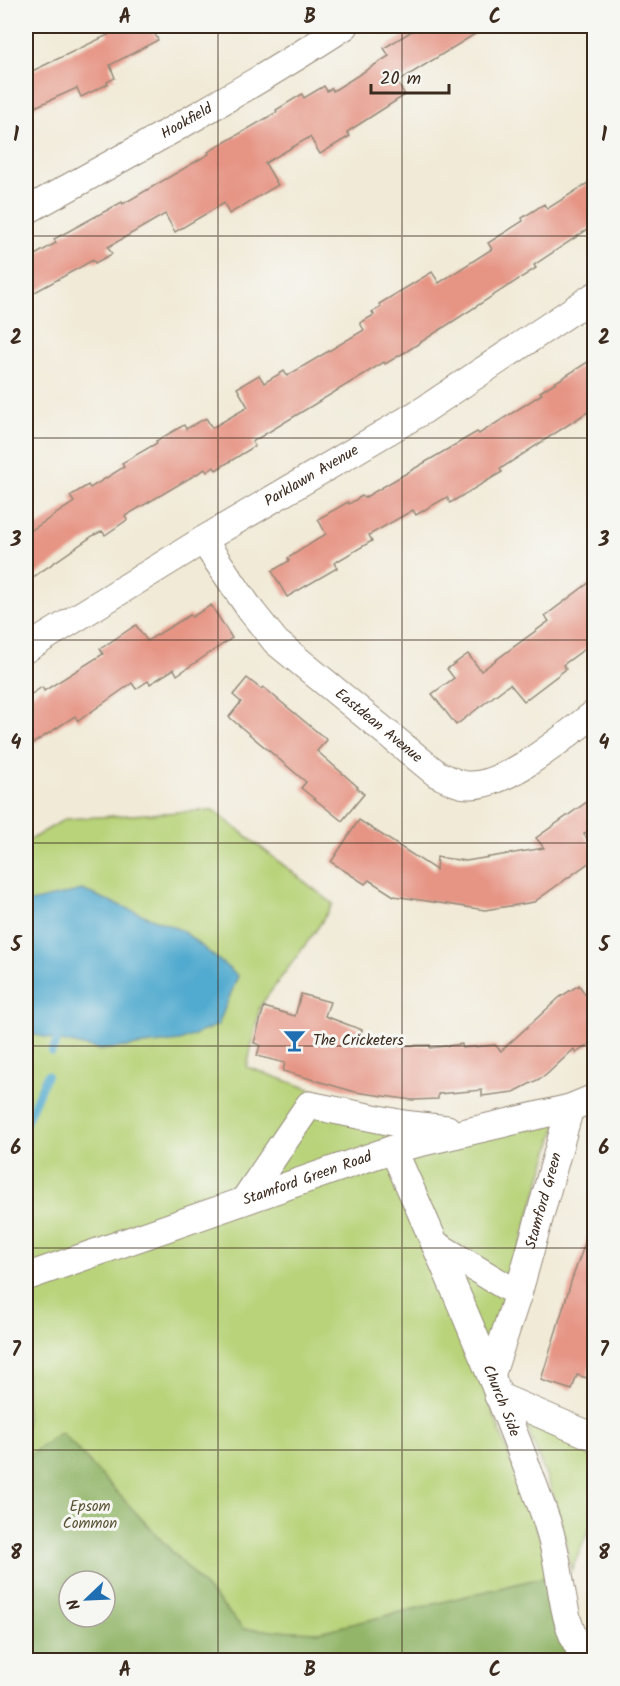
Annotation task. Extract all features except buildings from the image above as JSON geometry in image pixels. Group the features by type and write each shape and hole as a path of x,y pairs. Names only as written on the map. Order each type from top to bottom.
{"street":[{"name":"Hookfield","path":"26,211 200,115 345,26"},
{"name":"Parklawn Avenue","path":"26,649 203,540 424,410 594,296"},
{"name":"Eastdean Avenue","path":"203,540 252,612 276,642 437,774 467,785 492,781 525,765 594,714"},
{"name":"Stamford Green Road","path":"26,1277 393,1149 582,1103"},
{"name":"Stamford Green","path":"494,1386 518,1294 582,1103"},
{"path":"245,1199 309,1105 403,1124 466,1131"},
{"name":"Church Side","path":"393,1149 494,1386 542,1506 553,1544 571,1631 580,1652 587,1660"},
{"path":"435,1245 518,1294"},
{"path":"494,1386 592,1435"}],"green space":[{"path":"213,810 333,904 260,1006 247,1067 324,1094 383,1123 396,1156 559,1118 480,1378 544,1549 545,1577 553,1620 570,1660 26,1660 26,842 65,819"},
{"path":"520,1410 594,1443 594,1518 571,1571 563,1529 550,1486"},
{"name":"Epsom Common","path":"61,1432 244,1629 319,1632 545,1577 553,1620 570,1660 26,1660 26,1458"}],"water":[{"path":"82,890 183,931 238,976 218,1025 180,1041 100,1050 26,1033 26,903"}],"waterway":[{"path":"52,1052 57,1040"},
{"path":"26,1122 47,1075"}],"place":[{"name":"The Cricketers","path":"295,1041"}]}
